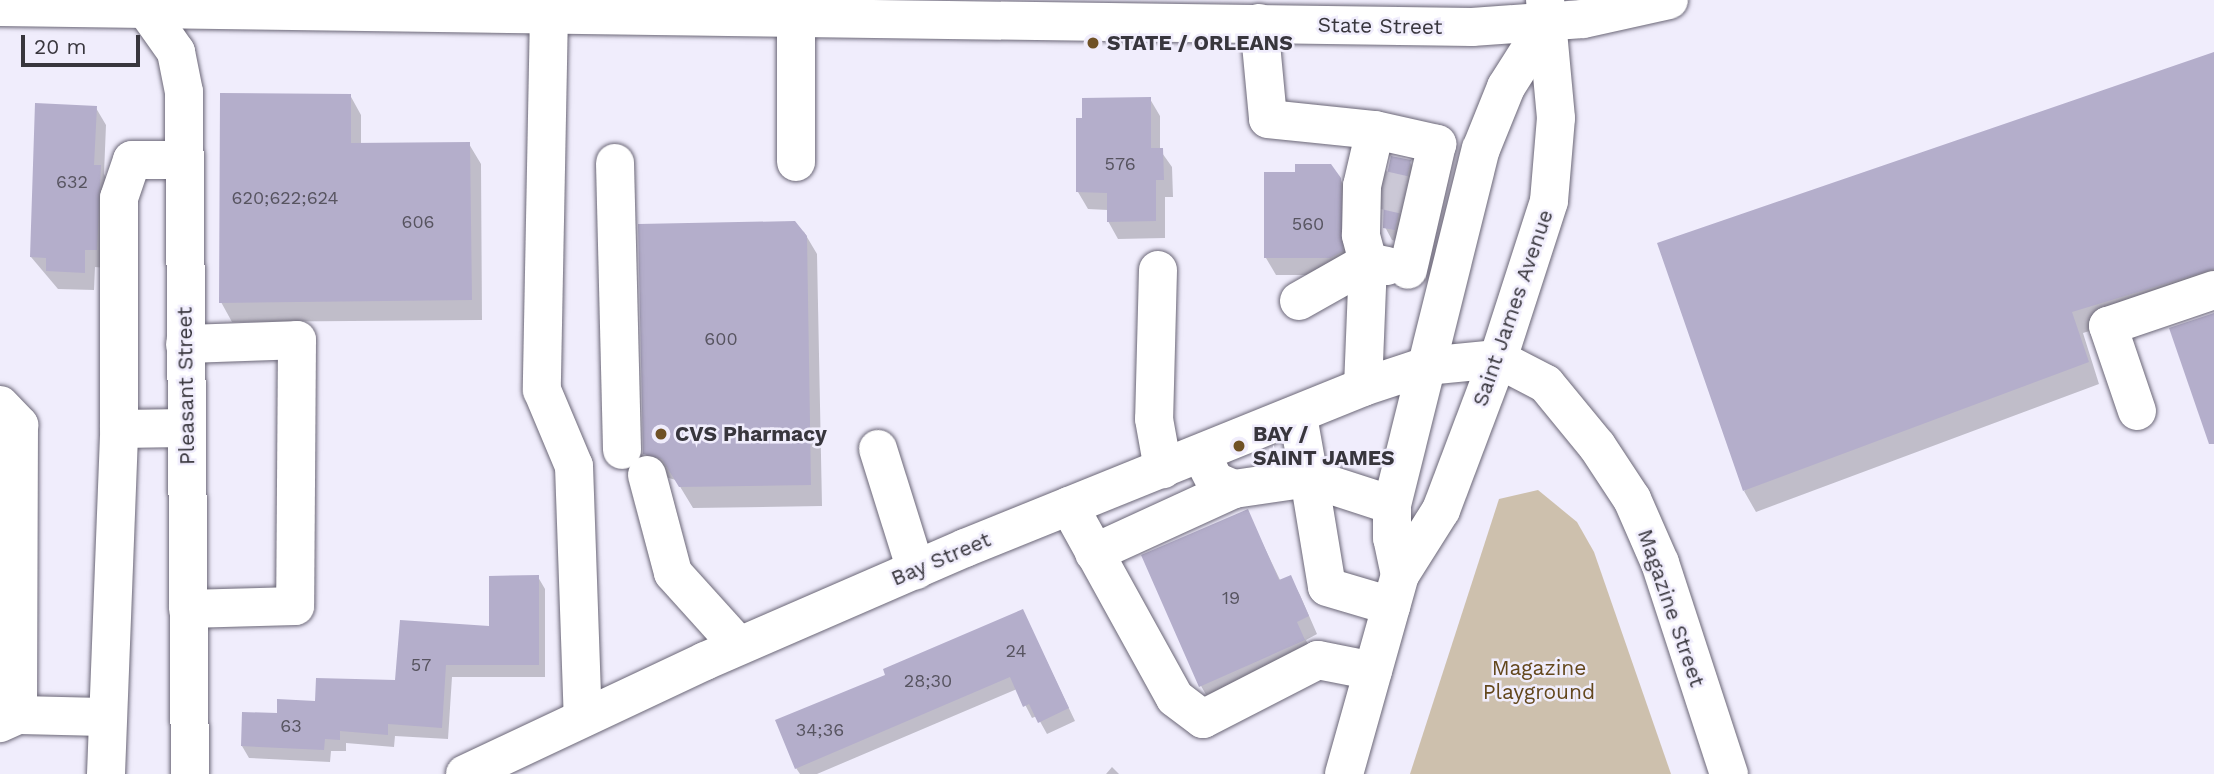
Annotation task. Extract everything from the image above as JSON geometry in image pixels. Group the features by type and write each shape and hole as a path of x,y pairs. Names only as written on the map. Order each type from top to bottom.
{"main road":[{"name":"State Street","path":"0,7 152,5 549,12 795,8 1472,27 1546,12 1669,0"},
{"name":"Pleasant Street","path":"152,5 176,52 184,92 190,774"},
{"path":"795,8 796,162"},
{"path":"549,12 542,390 574,466 583,719"},
{"name":"Saint James Avenue","path":"1395,591 1392,505 1490,120 1546,12"},
{"name":"Saint James Avenue","path":"1344,774 1395,591 1437,519 1498,359 1549,201 1556,118 1546,12"},
{"path":"1259,23 1268,119 1375,130 1437,144 1421,199 1408,270"},
{"path":"1363,387 1368,262 1361,235 1375,130"},
{"path":"106,774 105,717 119,429 119,198 124,176 132,160 184,160"},
{"path":"615,163 630,447 673,573 739,646"},
{"path":"1299,301 1368,262 1449,279"},
{"path":"1158,270 1154,419 1163,469"},
{"path":"2137,411 2108,326 2214,290"},
{"path":"185,344 297,340 295,606 188,609"},
{"path":"1426,366 1498,359"},
{"name":"Magazine Street","path":"1498,359 1546,384 1578,420 1632,499 1660,563 1729,774"},
{"name":"Bay Street","path":"465,774 739,646 916,570 1069,506 1298,416 1363,387 1426,366"},
{"path":"0,405 19,425 9,719 105,717"},
{"path":"1298,416 1327,587 1395,591"},
{"path":"119,429 186,428"},
{"path":"878,449 916,570"},
{"path":"1202,454 1215,481 1234,489"},
{"path":"1094,552 1234,489 1309,478 1392,505"},
{"path":"1069,506 1175,698 1203,719 1293,669 1318,660 1373,671"}],"green space":[{"name":"Magazine Playground","path":"1538,490 1577,522 1594,552 1671,774 1410,774 1499,499"}],"building":[{"path":"2214,52 2214,269 2072,312 2089,362 1743,491 1657,243"},
{"path":"220,93 351,94 351,143 470,142 472,300 219,303"},
{"path":"1151,97 1151,148 1163,148 1164,180 1156,180 1156,221 1107,222 1107,193 1076,192 1076,118 1082,118 1082,98"},
{"path":"35,103 97,106 94,165 101,165 97,250 85,250 85,273 46,271 46,258 30,257"},
{"path":"1391,156 1411,160 1395,230 1383,228 1384,189"},
{"path":"1295,164 1331,164 1341,178 1343,251 1330,258 1264,258 1264,172 1295,172"},
{"name":"CVS Pharmacy","path":"795,221 807,236 811,485 679,487 662,459 643,454 638,224"},
{"path":"2214,313 2214,444 2209,444 2169,328"},
{"path":"1248,509 1279,580 1291,575 1309,616 1297,622 1305,640 1199,687 1141,555"},
{"path":"539,575 539,665 446,665 442,728 388,724 388,735 340,731 340,740 325,739 324,750 241,746 242,712 277,713 277,699 315,701 316,678 395,680 400,620 489,626 489,576"},
{"path":"1023,609 1069,708 1038,723 1029,704 1023,707 1010,677 795,769 775,720 885,675 883,669"}],"tunnel":[{"path":"1374,188 1418,198"}],"place":[{"name":"STATE / ORLEANS","path":"1093,43"},
{"name":"CVS Pharmacy","path":"661,434"},
{"name":"BAY / SAINT JAMES","path":"1239,446"}]}
